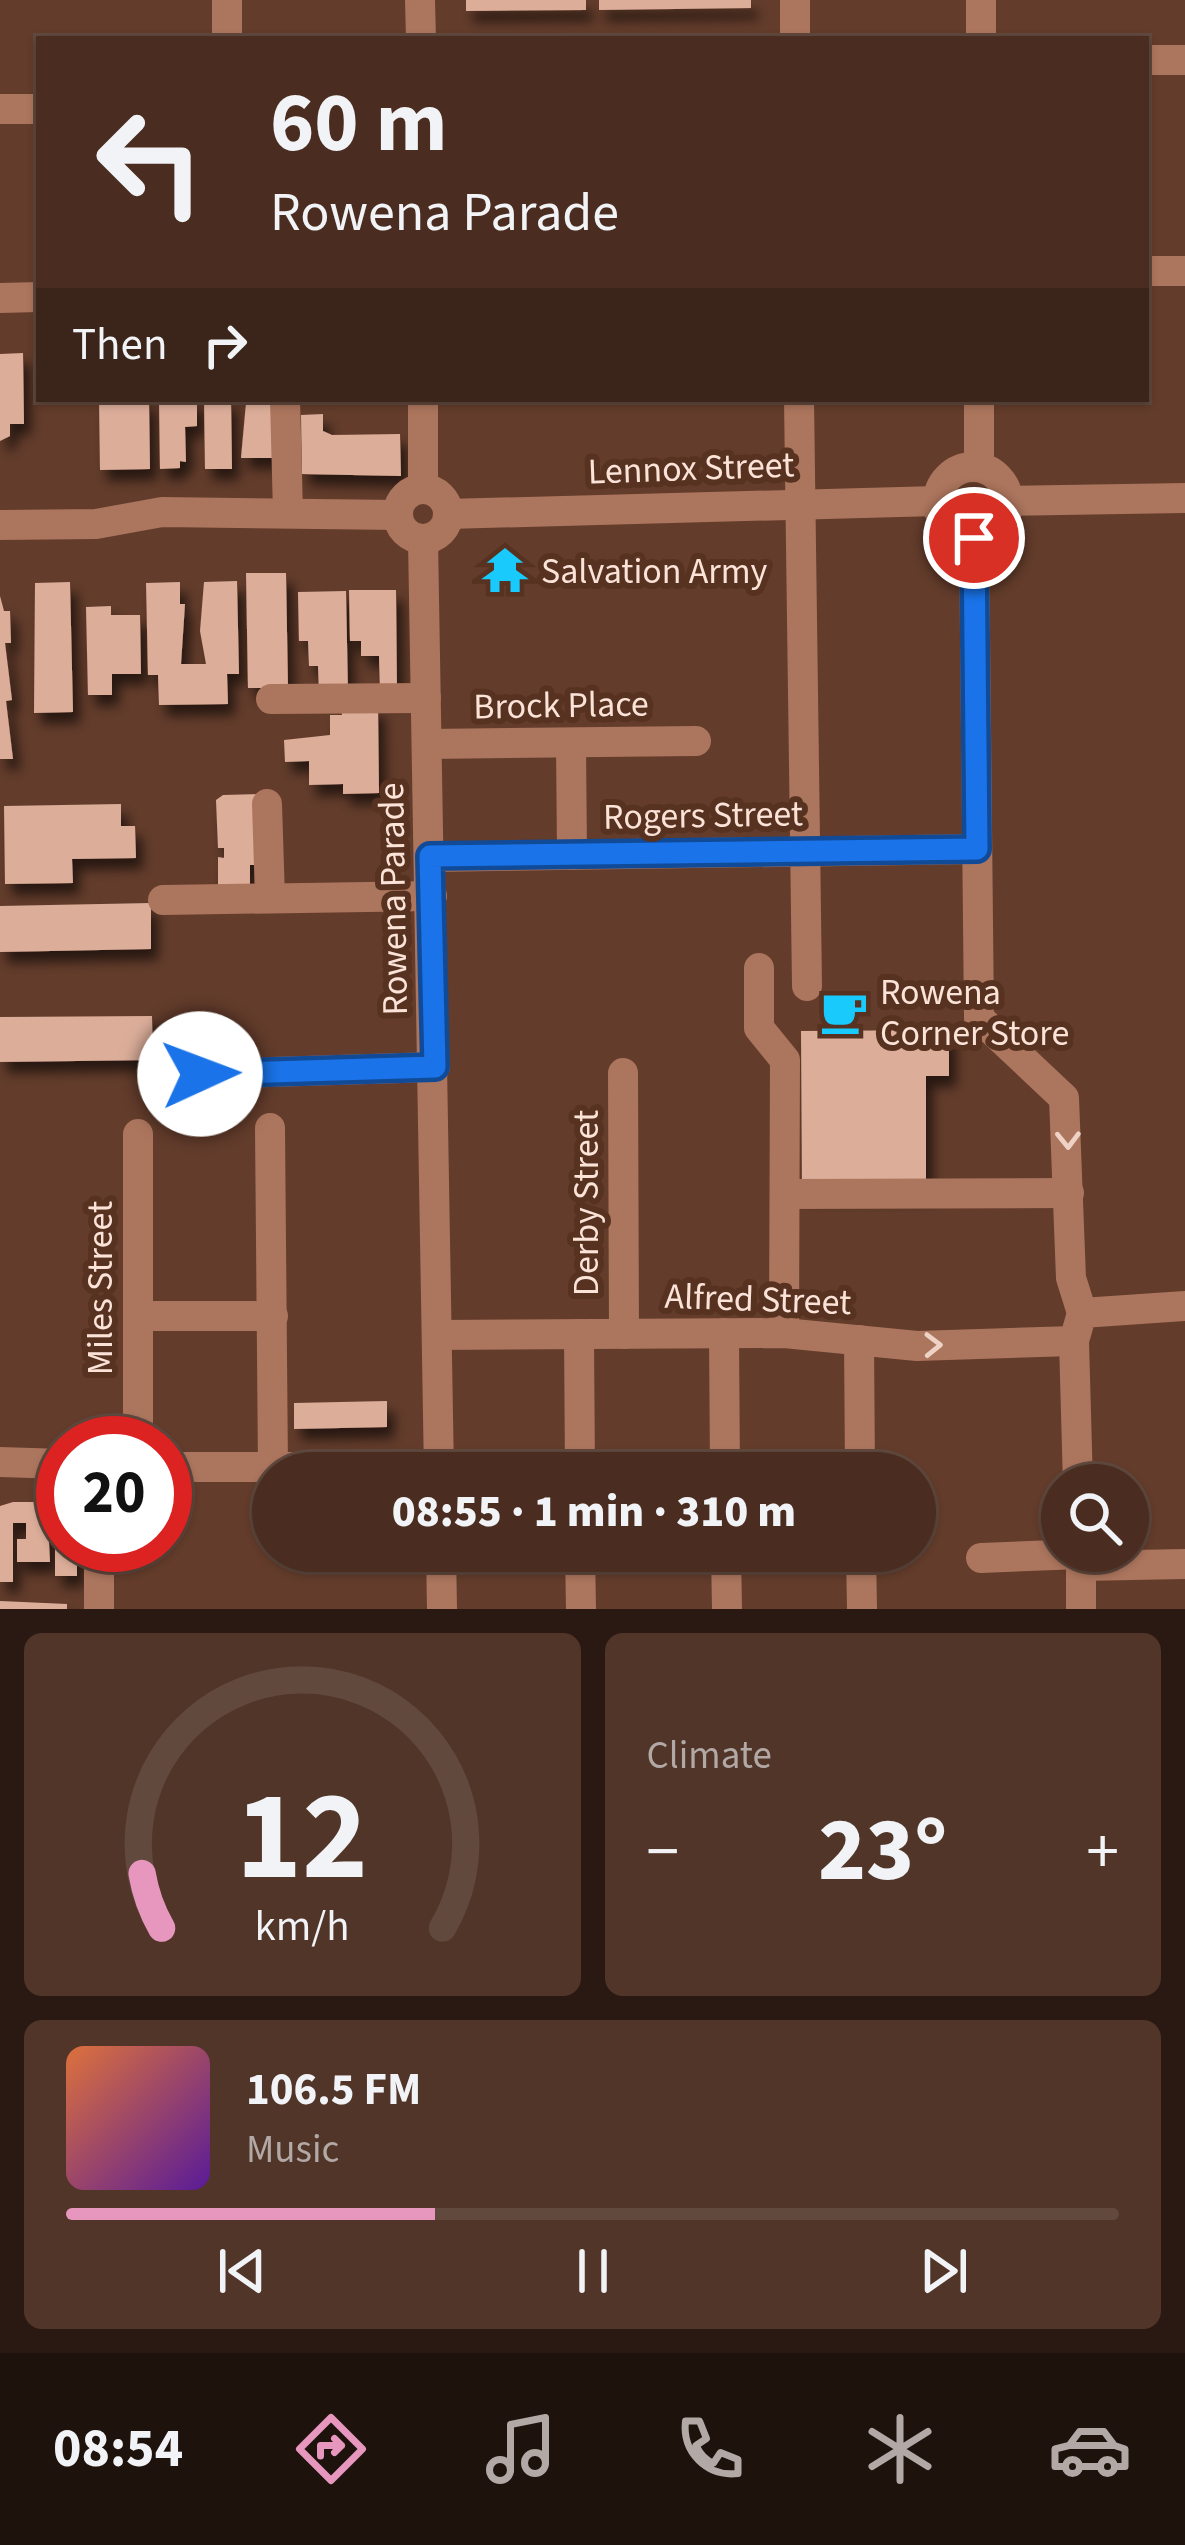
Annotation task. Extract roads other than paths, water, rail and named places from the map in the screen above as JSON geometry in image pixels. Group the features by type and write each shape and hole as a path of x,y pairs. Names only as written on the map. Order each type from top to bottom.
{"street":[{"path":"226,0 227,36"},
{"path":"420,0 421,36"},
{"path":"795,0 795,36"},
{"path":"981,0 981,36"},
{"path":"1149,60 1185,60"},
{"path":"0,109 36,109"},
{"path":"1149,272 1185,271"},
{"path":"0,298 36,297"},
{"path":"286,402 288,513"},
{"path":"423,402 423,489"},
{"path":"800,402 807,986"},
{"path":"979,402 979,467"},
{"path":"979,467 1000,479 1008,501 1002,523 974,538 952,531 937,501 950,475 979,467"},
{"path":"423,489 443,499 448,514 443,529 423,539 409,534 398,515 408,494 423,489"},
{"path":"1008,501 1185,498"},
{"name":"Lennox Street","path":"448,514 937,501"},
{"path":"0,525 96,524 162,512 398,515"},
{"path":"974,538 979,1018 1064,1098 1073,1297 1082,1321 1079,1464"},
{"name":"Rowena Parade","path":"423,539 439,1452"},
{"path":"271,699 426,698"},
{"name":"Brock Place","path":"427,744 695,741"},
{"path":"571,742 572,855"},
{"path":"267,803 270,898"},
{"name":"Rogers Street","path":"430,856 977,849"},
{"path":"163,900 432,896"},
{"path":"758,968 760,1028 784,1060 784,1333"},
{"path":"200,1074 435,1067"},
{"name":"Derby Street","path":"623,1072 624,1334"},
{"path":"270,1129 273,1452"},
{"name":"Miles Street","path":"138,1133 138,1416"},
{"path":"785,1194 1069,1192"},
{"name":"Alfred Street","path":"438,1335 784,1333 917,1346 1185,1306"},
{"path":"140,1316 274,1316"},
{"path":"579,1334 580,1452"},
{"path":"724,1334 725,1452"},
{"path":"859,1340 860,1452"},
{"path":"0,1462 36,1463"},
{"path":"192,1468 252,1469"},
{"path":"981,1558 1041,1557"},
{"path":"1149,1562 1185,1564"},
{"path":"99,1572 99,1609"},
{"path":"441,1572 442,1609"},
{"path":"580,1572 580,1609"},
{"path":"727,1572 727,1609"},
{"path":"861,1572 862,1609"},
{"path":"1081,1572 1081,1609"}],"place":[{"name":"Salvation Army","path":"505,570"},
{"name":"Rowena Corner Store","path":"844,1012"}]}
